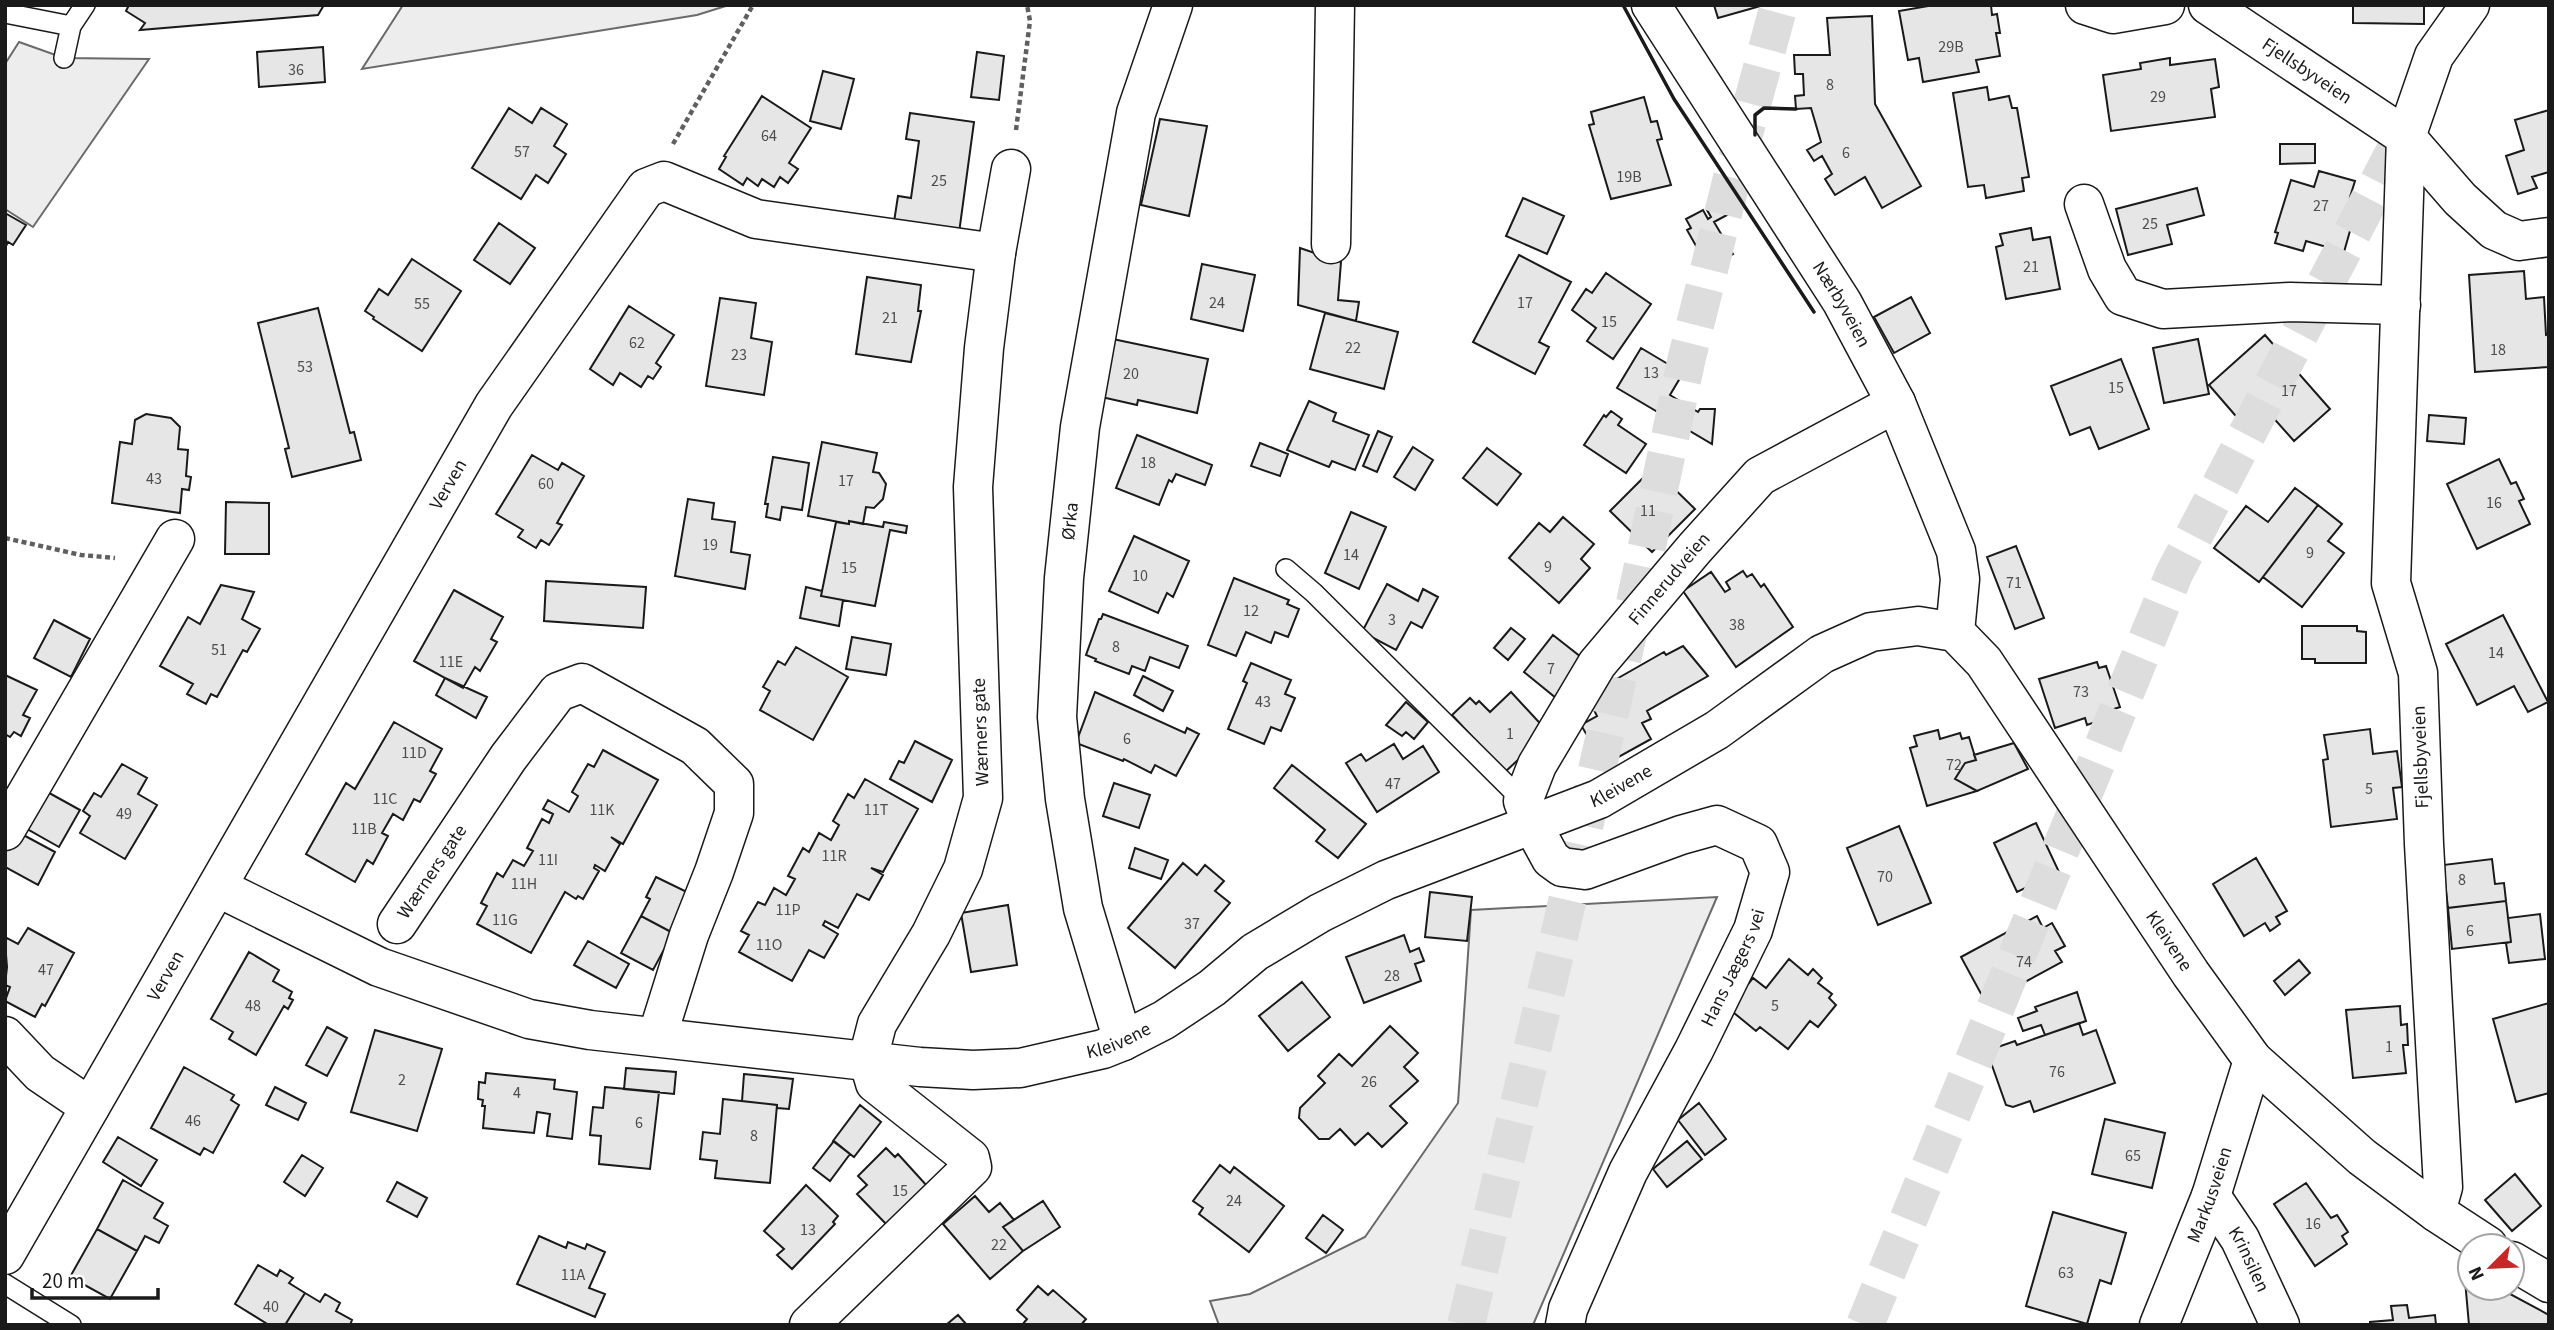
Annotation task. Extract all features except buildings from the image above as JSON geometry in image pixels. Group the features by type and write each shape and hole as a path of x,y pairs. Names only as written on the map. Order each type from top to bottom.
{"street":[{"name":"Ørka","path":"1113,1045 1083,908 1065,799 1057,717 1062,606 1080,427 1101,300 1136,113 1173,5"},
{"path":"1331,244 1335,5"},
{"name":"Nærbyveien","path":"1651,5 1842,302 1896,403 1956,551 1960,579 1955,632"},
{"path":"2085,5 2113,14 2165,5"},
{"name":"Fjellsbyveien","path":"2208,5 2406,137 2460,199 2494,230 2519,241 2549,237"},
{"name":"Fjellsbyveien","path":"2436,1212 2443,1187 2424,844 2418,673 2392,583 2406,137 2434,56 2470,5"},
{"name":"Wærners gate","path":"868,1059 877,1024 930,934 963,869 983,798 973,486 984,348 996,253 1011,169"},
{"path":"664,181 756,219 996,253"},
{"name":"Verven","path":"5,1255 494,405 646,188 664,181"},
{"path":"2084,204 2107,269 2123,296 2163,309 2290,302 2401,305"},
{"name":"Finnerudveien","path":"1527,812 1537,765 1597,664 1695,548 1760,476 1896,403"},
{"path":"5,831 168,551"},
{"name":"Kleivene","path":"868,1059 933,1068 1020,1068 1113,1045 1164,1020 1212,988 1255,952 1320,913 1527,812 1599,799 1717,730 1822,654 1871,632 1918,626 1955,632 1984,662 2191,974 2252,1060 2362,1157 2467,1232"},
{"name":"Wærners gate","path":"397,924 508,758 558,692 582,683 695,746 734,784 734,813 657,1037"},
{"name":"Hans Jægers vei","path":"1527,812 1551,859 1562,867 1585,870 1717,825 1758,844 1770,872 1753,930 1694,1050 1628,1172 1568,1309 1565,1325"},
{"path":"216,887 379,967 529,1019 590,1030 868,1059 875,1083 970,1158 972,1167 809,1325"},
{"path":"5,1035 40,1073 90,1107"},
{"name":"Markusveien","path":"2159,1325 2211,1196 2252,1060"},
{"name":"Krinsilen","path":"2211,1196 2240,1239 2280,1325"},
{"path":"2526,1269 2549,1283"}],"lane":[{"path":"64,58 71,26 85,5"},
{"path":"5,13 71,26"},
{"path":"1286,569 1314,593 1527,812"},
{"path":"5,1284 71,1325"}],"path":[{"path":"664,181 673,145 753,5"},
{"path":"1011,169 1030,21 1027,5"},
{"path":"5,538 81,555 168,551"}],"shaded area":[{"path":"403,5 729,5 697,15 362,69"},
{"path":"19,42 64,58 149,59 33,227 5,209 5,64"},
{"path":"1717,897 1533,1325 1219,1325 1210,1301 1250,1294 1365,1237 1458,1103 1471,910"}],"tunnel":[{"path":"1466,1325 1556,950 1635,603 1687,357 1779,5"},
{"path":"1865,1325 2174,574 2411,120"}],"wall":[{"path":"1623,5 1674,99 1814,312"},
{"path":"1755,135 1755,115 1764,108 1796,109"}]}
